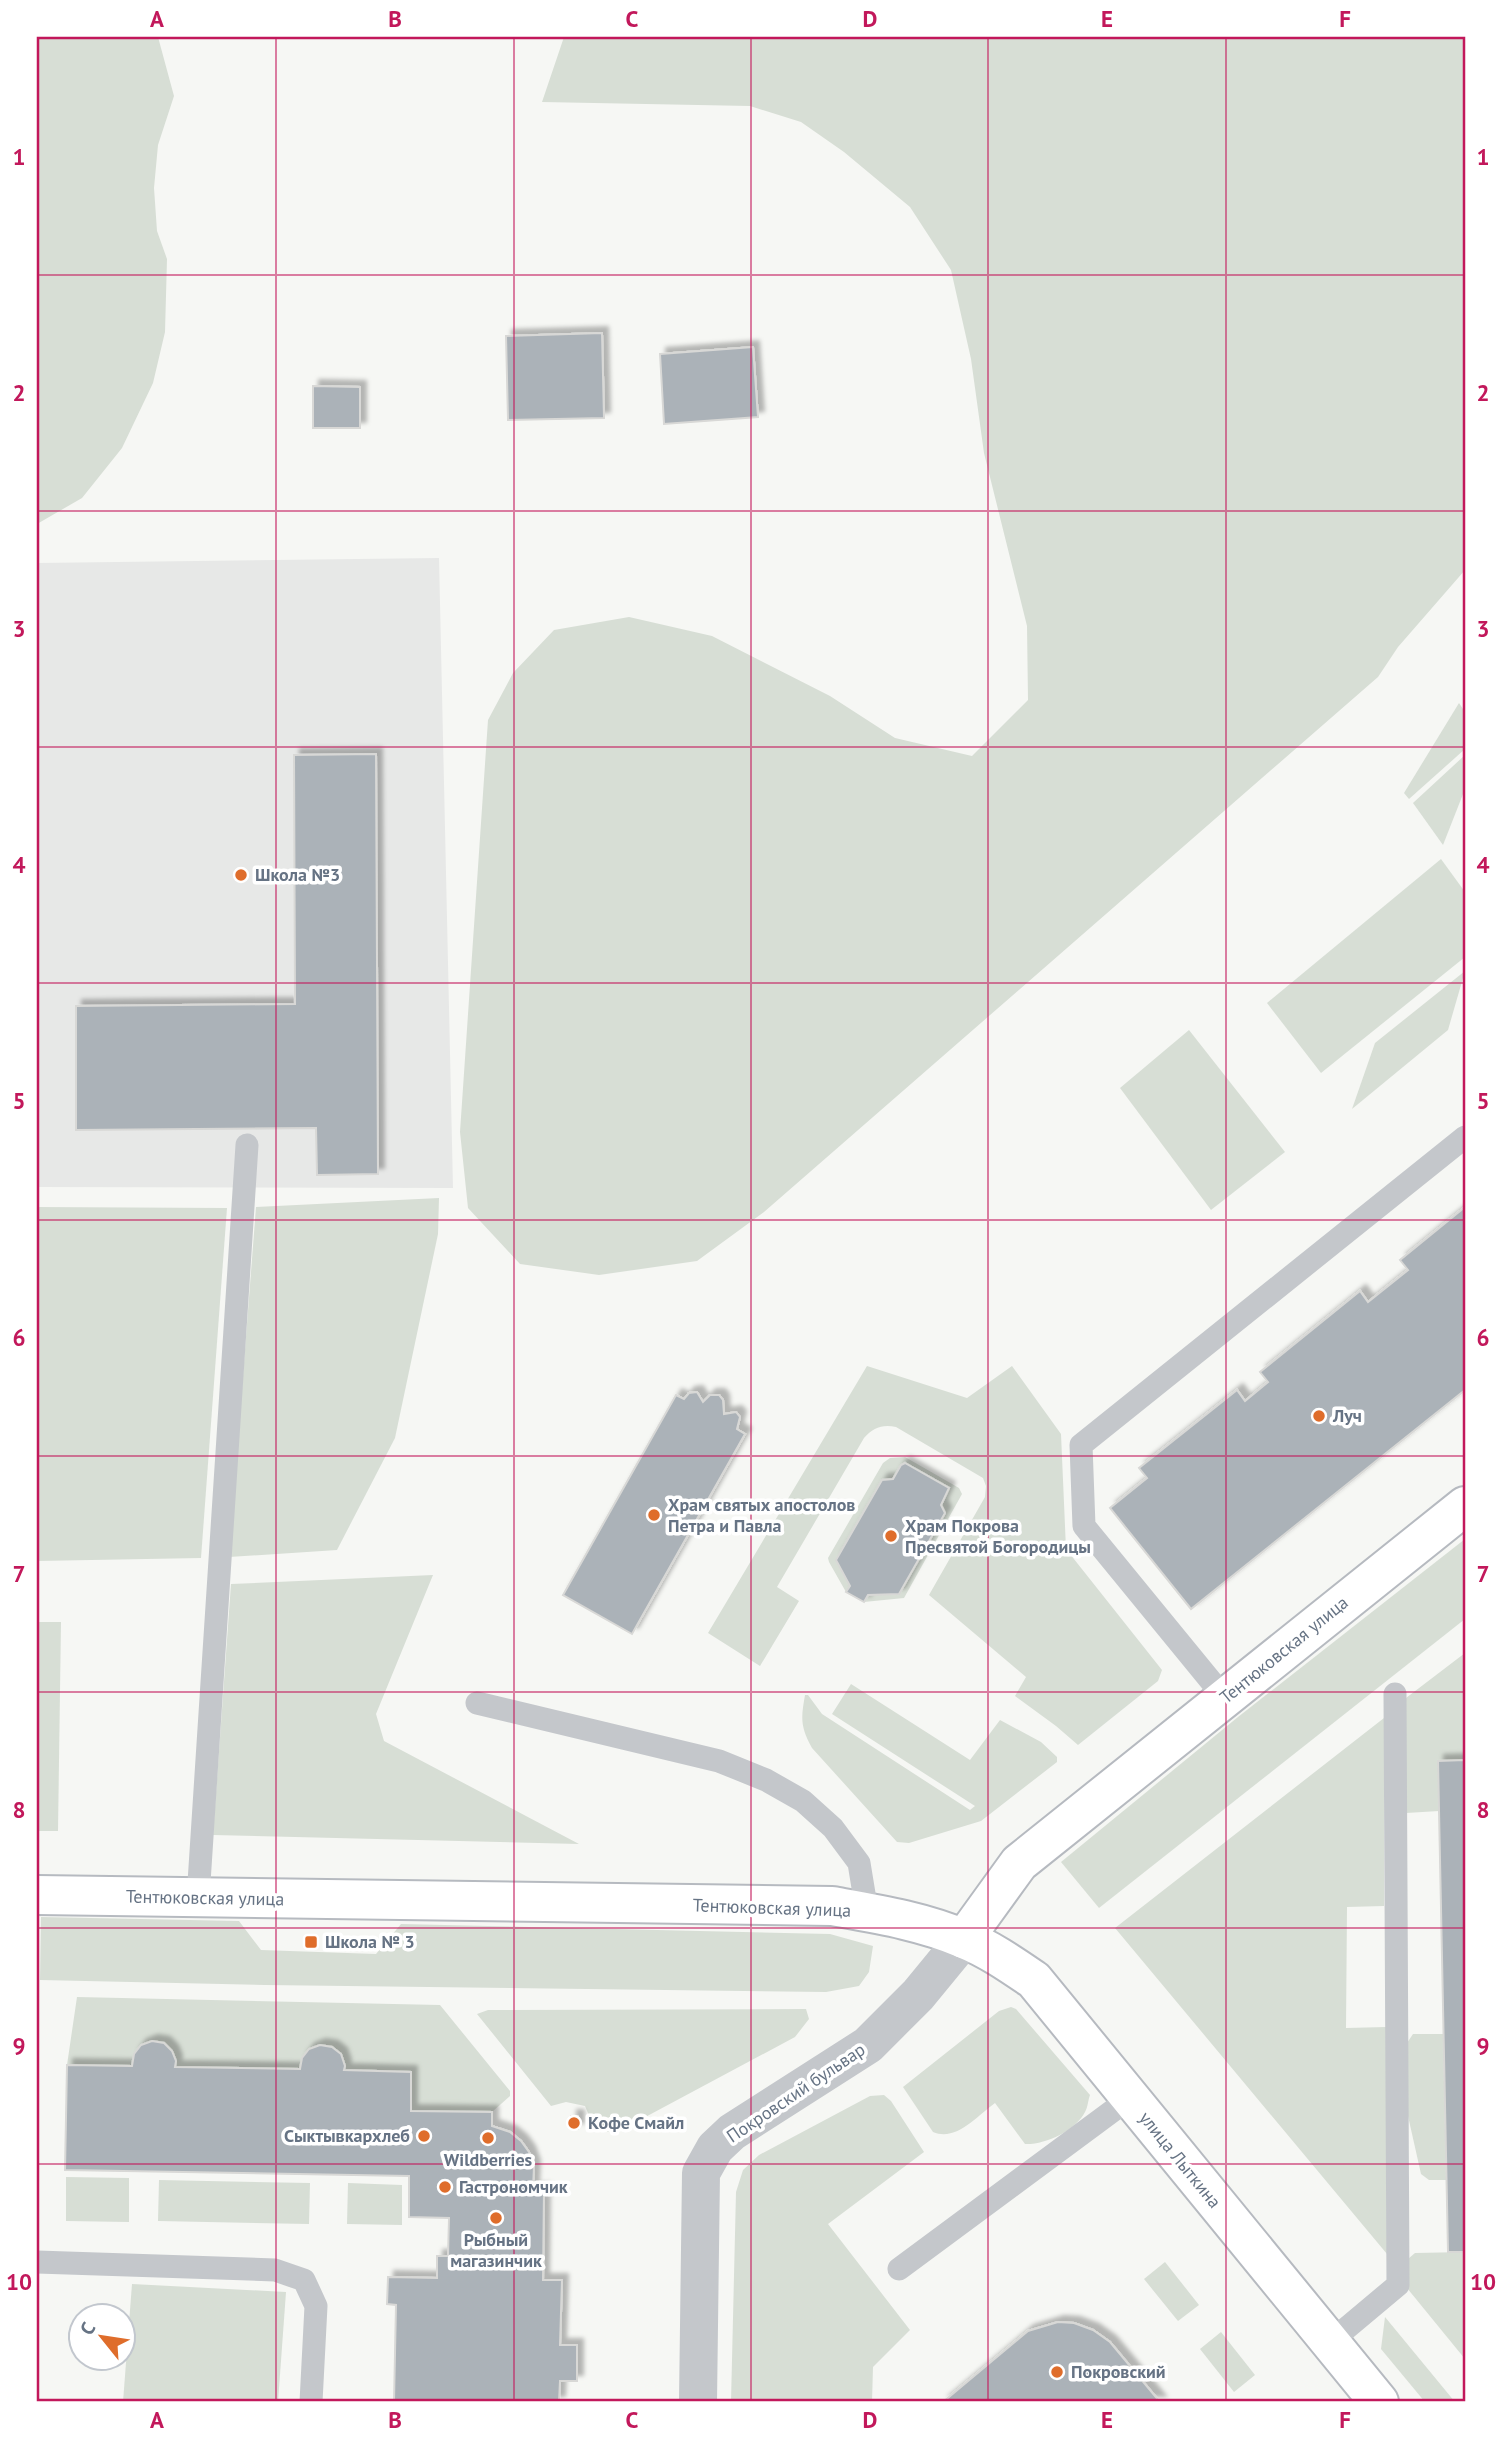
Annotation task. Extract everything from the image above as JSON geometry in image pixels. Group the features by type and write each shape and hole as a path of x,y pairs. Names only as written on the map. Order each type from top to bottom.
{"street":[{"name":"Тентюковская улица","path":"37,1895 832,1906 906,1920 964,1939 1019,1863 1465,1506"},
{"name":"улица Лыткина","path":"964,1939 1006,1961 1034,1980 1379,2402"},
{"name":"Покровский бульвар","path":"698,2402 701,2173 715,2148 732,2132 868,2045 918,1995 964,1939"}],"lane":[{"path":"1224,1697 1084,1526 1081,1445 1465,1138"},
{"path":"198,1898 247,1145"},
{"path":"1330,2342 1398,2285 1395,1694"},
{"path":"477,1703 719,1761 766,1780 803,1801 833,1828 859,1863 867,1912"},
{"path":"900,2269 1130,2098"},
{"path":"37,2262 275,2270 304,2280 316,2306 311,2402"}],"shaded area":[{"path":"37,37 158,37 174,96 158,145 154,188 157,231 167,259 165,332 153,383 122,448 82,498 37,524"},
{"path":"564,37 1465,37 1465,570 1398,647 1378,677 764,1212 697,1261 599,1275 520,1264 468,1208 460,1132 488,720 513,673 554,630 629,617 712,636 830,696 895,738 972,756 1028,700 1027,626 984,453 971,359 951,270 910,207 844,152 801,122 750,106 542,102"},
{"name":"Школа №3","path":"439,558 453,1188 37,1187 37,563"},
{"path":"1459,703 1465,712 1465,749 1409,799 1404,793"},
{"path":"1465,755 1465,789 1443,845 1413,803"},
{"path":"1441,859 1465,892 1465,957 1321,1073 1267,1003"},
{"path":"1465,971 1448,1030 1352,1109 1375,1043"},
{"path":"1189,1030 1285,1152 1211,1210 1120,1088"},
{"path":"439,1198 438,1234 395,1438 337,1550 229,1557 256,1207"},
{"path":"37,1207 227,1208 201,1558 37,1561"},
{"path":"867,1366 967,1398 1012,1366 1061,1434 1066,1549 1162,1670 1158,1681 1078,1745 1015,1696 1026,1677 929,1595 985,1497 986,1486 983,1478 896,1427 878,1428 864,1438 777,1587 799,1601 760,1666 708,1633"},
{"path":"905,1457 959,1488 962,1494 904,1598 864,1602 868,1595 899,1594 945,1513 941,1505 949,1488 906,1463 901,1465 893,1479 882,1480 836,1560 850,1586 846,1592 828,1558 883,1463 890,1458"},
{"path":"1465,1539 1465,1619 1099,1908 1061,1862 1238,1717"},
{"path":"433,1575 376,1714 384,1741 579,1844 213,1835 231,1584"},
{"path":"37,1622 61,1622 58,1831 37,1831"},
{"path":"1465,1653 1465,1760 1438,1761 1439,1811 1406,1813 1406,1698"},
{"path":"851,1684 970,1760 1000,1720 1041,1742 1057,1757 1057,1762 981,1821 909,1843 897,1842 812,1748 802,1722 805,1695 808,1695 822,1714 970,1810 975,1806 832,1714"},
{"path":"1384,1718 1384,1906 1347,1907 1346,2028 1386,2027 1387,2254 1115,1928"},
{"path":"41,1917 239,1921 261,1950 376,1954 401,1924 830,1934 873,1946 869,1972 859,1986 826,1992 40,1980"},
{"path":"77,1997 440,2005 510,2091 510,2096 492,2112 411,2111 411,2072 344,2070 344,2063 338,2052 322,2046 309,2049 300,2069 175,2067 173,2054 164,2043 141,2045 134,2054 132,2066 67,2065"},
{"path":"1011,2007 1016,2009 1090,2095 1085,2112 1067,2131 1033,2144 1025,2144 995,2103 958,2131 950,2134 933,2132 903,2087 999,2011"},
{"path":"806,2009 809,2019 795,2037 623,2129 606,2132 593,2125 585,2106 566,2102 551,2106 477,2014 488,2010"},
{"path":"1413,2034 1443,2034 1446,2180 1429,2180 1421,2174 1408,2116 1407,2043"},
{"path":"884,2095 891,2101 924,2152 828,2224 910,2330 873,2367 872,2402 731,2402 736,2192 743,2170 759,2155 870,2096"},
{"path":"66,2177 129,2178 129,2222 66,2221"},
{"path":"159,2180 310,2183 309,2224 158,2221"},
{"path":"348,2183 402,2185 402,2225 347,2224"},
{"path":"1465,2252 1465,2359 1407,2288 1408,2259 1415,2253"},
{"path":"1165,2262 1199,2305 1178,2321 1144,2279"},
{"path":"132,2284 286,2292 278,2402 123,2402 125,2372 136,2372 136,2302 131,2302"},
{"path":"1385,2317 1455,2402 1425,2402 1381,2349"},
{"path":"1221,2332 1255,2375 1234,2392 1200,2349"}],"building":[{"path":"602,333 604,418 508,420 506,336"},
{"path":"753,347 758,417 664,424 660,354"},
{"path":"313,386 360,387 360,428 313,428"},
{"path":"376,754 378,1174 317,1175 316,1128 76,1130 76,1006 295,1004 294,755"},
{"name":"Луч","path":"1465,1207 1465,1390 1191,1609 1110,1508 1147,1478 1139,1468 1237,1390 1245,1401 1268,1382 1260,1372 1360,1291 1368,1302 1408,1270 1400,1260"},
{"name":"Храм святых апостолов Петра и Павла","path":"697,1392 703,1402 710,1395 719,1395 723,1400 724,1414 736,1412 740,1417 737,1429 745,1434 632,1634 563,1595 676,1395 684,1399 689,1393"},
{"name":"Храм Покрова Пресвятой Богородицы","path":"905,1463 949,1488 941,1505 945,1513 899,1594 868,1595 864,1602 846,1592 850,1586 836,1560 882,1480 893,1479"},
{"path":"1465,1760 1465,2252 1448,2252 1438,1761"},
{"path":"152,2041 164,2043 172,2051 175,2067 300,2069 302,2058 309,2049 320,2045 332,2047 341,2054 344,2070 411,2072 411,2111 492,2112 492,2126 510,2132 529,2152 534,2166 533,2189 544,2189 543,2280 562,2280 560,2345 577,2345 577,2381 560,2381 559,2402 394,2402 396,2305 387,2304 388,2277 437,2278 437,2256 448,2256 449,2218 409,2217 409,2176 65,2170 67,2065 132,2066 134,2054 141,2045"},
{"path":"571,2116 578,2116 578,2129 571,2129"},
{"name":"Покровский","path":"1058,2322 1074,2323 1093,2330 1110,2342 1160,2402 943,2402 1028,2331"}],"place":[{"name":"Школа №3","path":"241,875"},
{"name":"Луч","path":"1319,1416"},
{"name":"Храм святых апостолов Петра и Павла","path":"654,1515"},
{"name":"Храм Покрова Пресвятой Богородицы","path":"891,1536"},
{"name":"Школа № 3","path":"311,1942"},
{"name":"Кофе Смайл","path":"574,2123"},
{"name":"Сыктывкархлеб","path":"424,2136"},
{"name":"Wildberries","path":"488,2138"},
{"name":"Гастрономчик","path":"445,2187"},
{"name":"Рыбный магазинчик","path":"496,2218"},
{"name":"Покровский","path":"1057,2372"}]}
